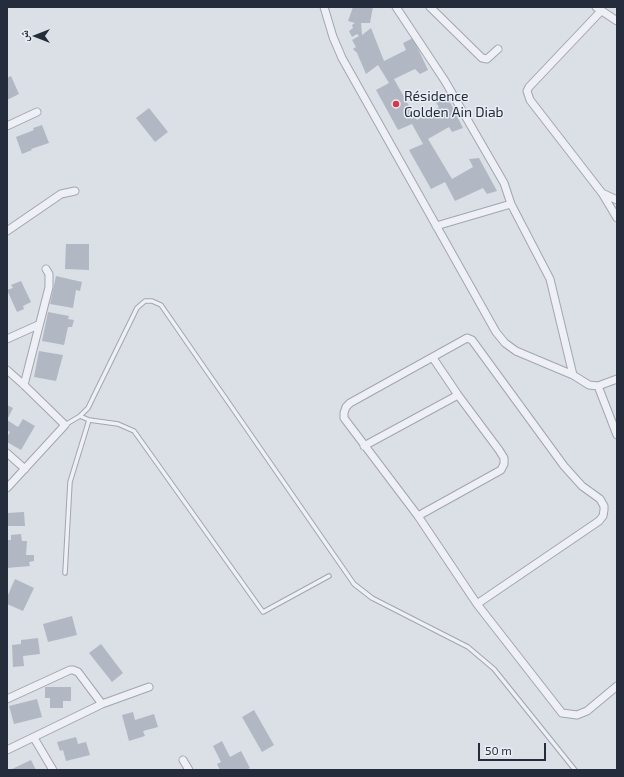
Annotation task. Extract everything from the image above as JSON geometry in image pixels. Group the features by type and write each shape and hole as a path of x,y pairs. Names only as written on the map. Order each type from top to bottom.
{"street":[{"path":"324,7 333,37 342,58 496,332 516,351 573,375 589,385 598,386 617,379"},
{"path":"396,7 445,81 504,183 511,204 550,279 573,375"},
{"path":"430,7 484,59 489,58 498,49"},
{"path":"617,21 599,9 527,91 530,100 602,193 617,218"},
{"path":"7,126 37,112"},
{"path":"7,231 61,194 75,191"},
{"path":"602,193 617,200"},
{"path":"436,226 511,204"},
{"path":"24,385 50,280 46,268"},
{"path":"7,339 38,325"},
{"path":"477,604 599,520 603,516 604,506 594,494 578,482 564,466 472,340 467,338 350,403 346,407 344,418 418,516 477,604 562,713 577,715 587,711 617,686"},
{"path":"418,516 501,470 504,464 504,458 499,450 458,395 433,358"},
{"path":"7,370 64,425 7,488"},
{"path":"598,386 617,434"},
{"path":"364,446 458,395"},
{"path":"7,453 25,469"},
{"path":"7,699 70,670 73,670 78,672 102,704"},
{"path":"7,750 102,704 149,687"},
{"path":"34,738 53,770"},
{"path":"183,760 189,770"}],"lane":[{"path":"64,425 80,416 88,408 137,308 145,301 152,301 161,305 354,584 372,598 468,647 494,668 574,770"},
{"path":"80,416 89,420 118,424 134,432 263,612 329,576"},
{"path":"65,573 70,482 89,420"}],"building":[{"name":"Résidence Golden Ain Diab","path":"353,7 373,7 370,23 361,23 362,35 371,28 384,61 406,50 403,43 413,38 428,70 420,74 415,69 394,79 417,120 439,107 435,101 447,96 463,128 452,132 449,127 428,139 452,179 473,167 469,159 479,158 497,191 487,194 483,188 455,201 445,182 431,189 409,150 423,144 412,124 398,130 376,90 389,83 378,65 366,74 357,53 353,49 356,47 352,40 359,36 357,34 352,37 349,31 353,28 352,25 355,23 348,21"},
{"path":"11,76 19,94 7,100 7,78"},
{"path":"149,108 168,132 155,142 136,118"},
{"path":"42,125 49,143 31,149 32,150 22,154 16,137"},
{"path":"66,244 89,244 89,270 65,269"},
{"path":"56,276 82,282 80,291 76,290 73,308 50,304"},
{"path":"21,281 31,302 23,306 24,309 17,312 7,290 13,288 11,285"},
{"path":"48,312 69,316 68,319 74,320 72,327 68,327 64,345 42,341"},
{"path":"39,351 63,355 56,381 34,377"},
{"path":"7,405 13,408 7,420"},
{"path":"23,419 35,426 21,450 7,442 7,437 10,432 7,430 7,420 18,427"},
{"path":"24,512 25,526 7,526 7,513"},
{"path":"21,534 22,541 27,541 26,555 34,555 34,561 29,562 30,566 7,568 7,540 11,540 11,535"},
{"path":"15,579 34,588 23,611 7,604 7,597"},
{"path":"72,616 77,635 48,642 43,624"},
{"path":"38,638 40,654 23,656 24,666 13,667 12,645 21,644 21,640"},
{"path":"101,644 123,673 112,682 89,653"},
{"path":"45,687 71,687 71,701 63,701 63,708 50,708 50,698 45,698"},
{"path":"37,699 42,717 14,724 9,706"},
{"path":"254,710 274,745 262,752 242,717"},
{"path":"133,712 135,720 154,714 158,727 143,731 145,736 129,741 122,715"},
{"path":"76,737 78,744 86,742 90,755 66,761 63,750 60,751 57,742"},
{"path":"222,741 230,757 241,751 250,768 246,770 220,770 217,764 221,762 213,746"},
{"path":"31,760 36,770 12,769"}],"place":[{"name":"Résidence Golden Ain Diab","path":"396,104"}]}
